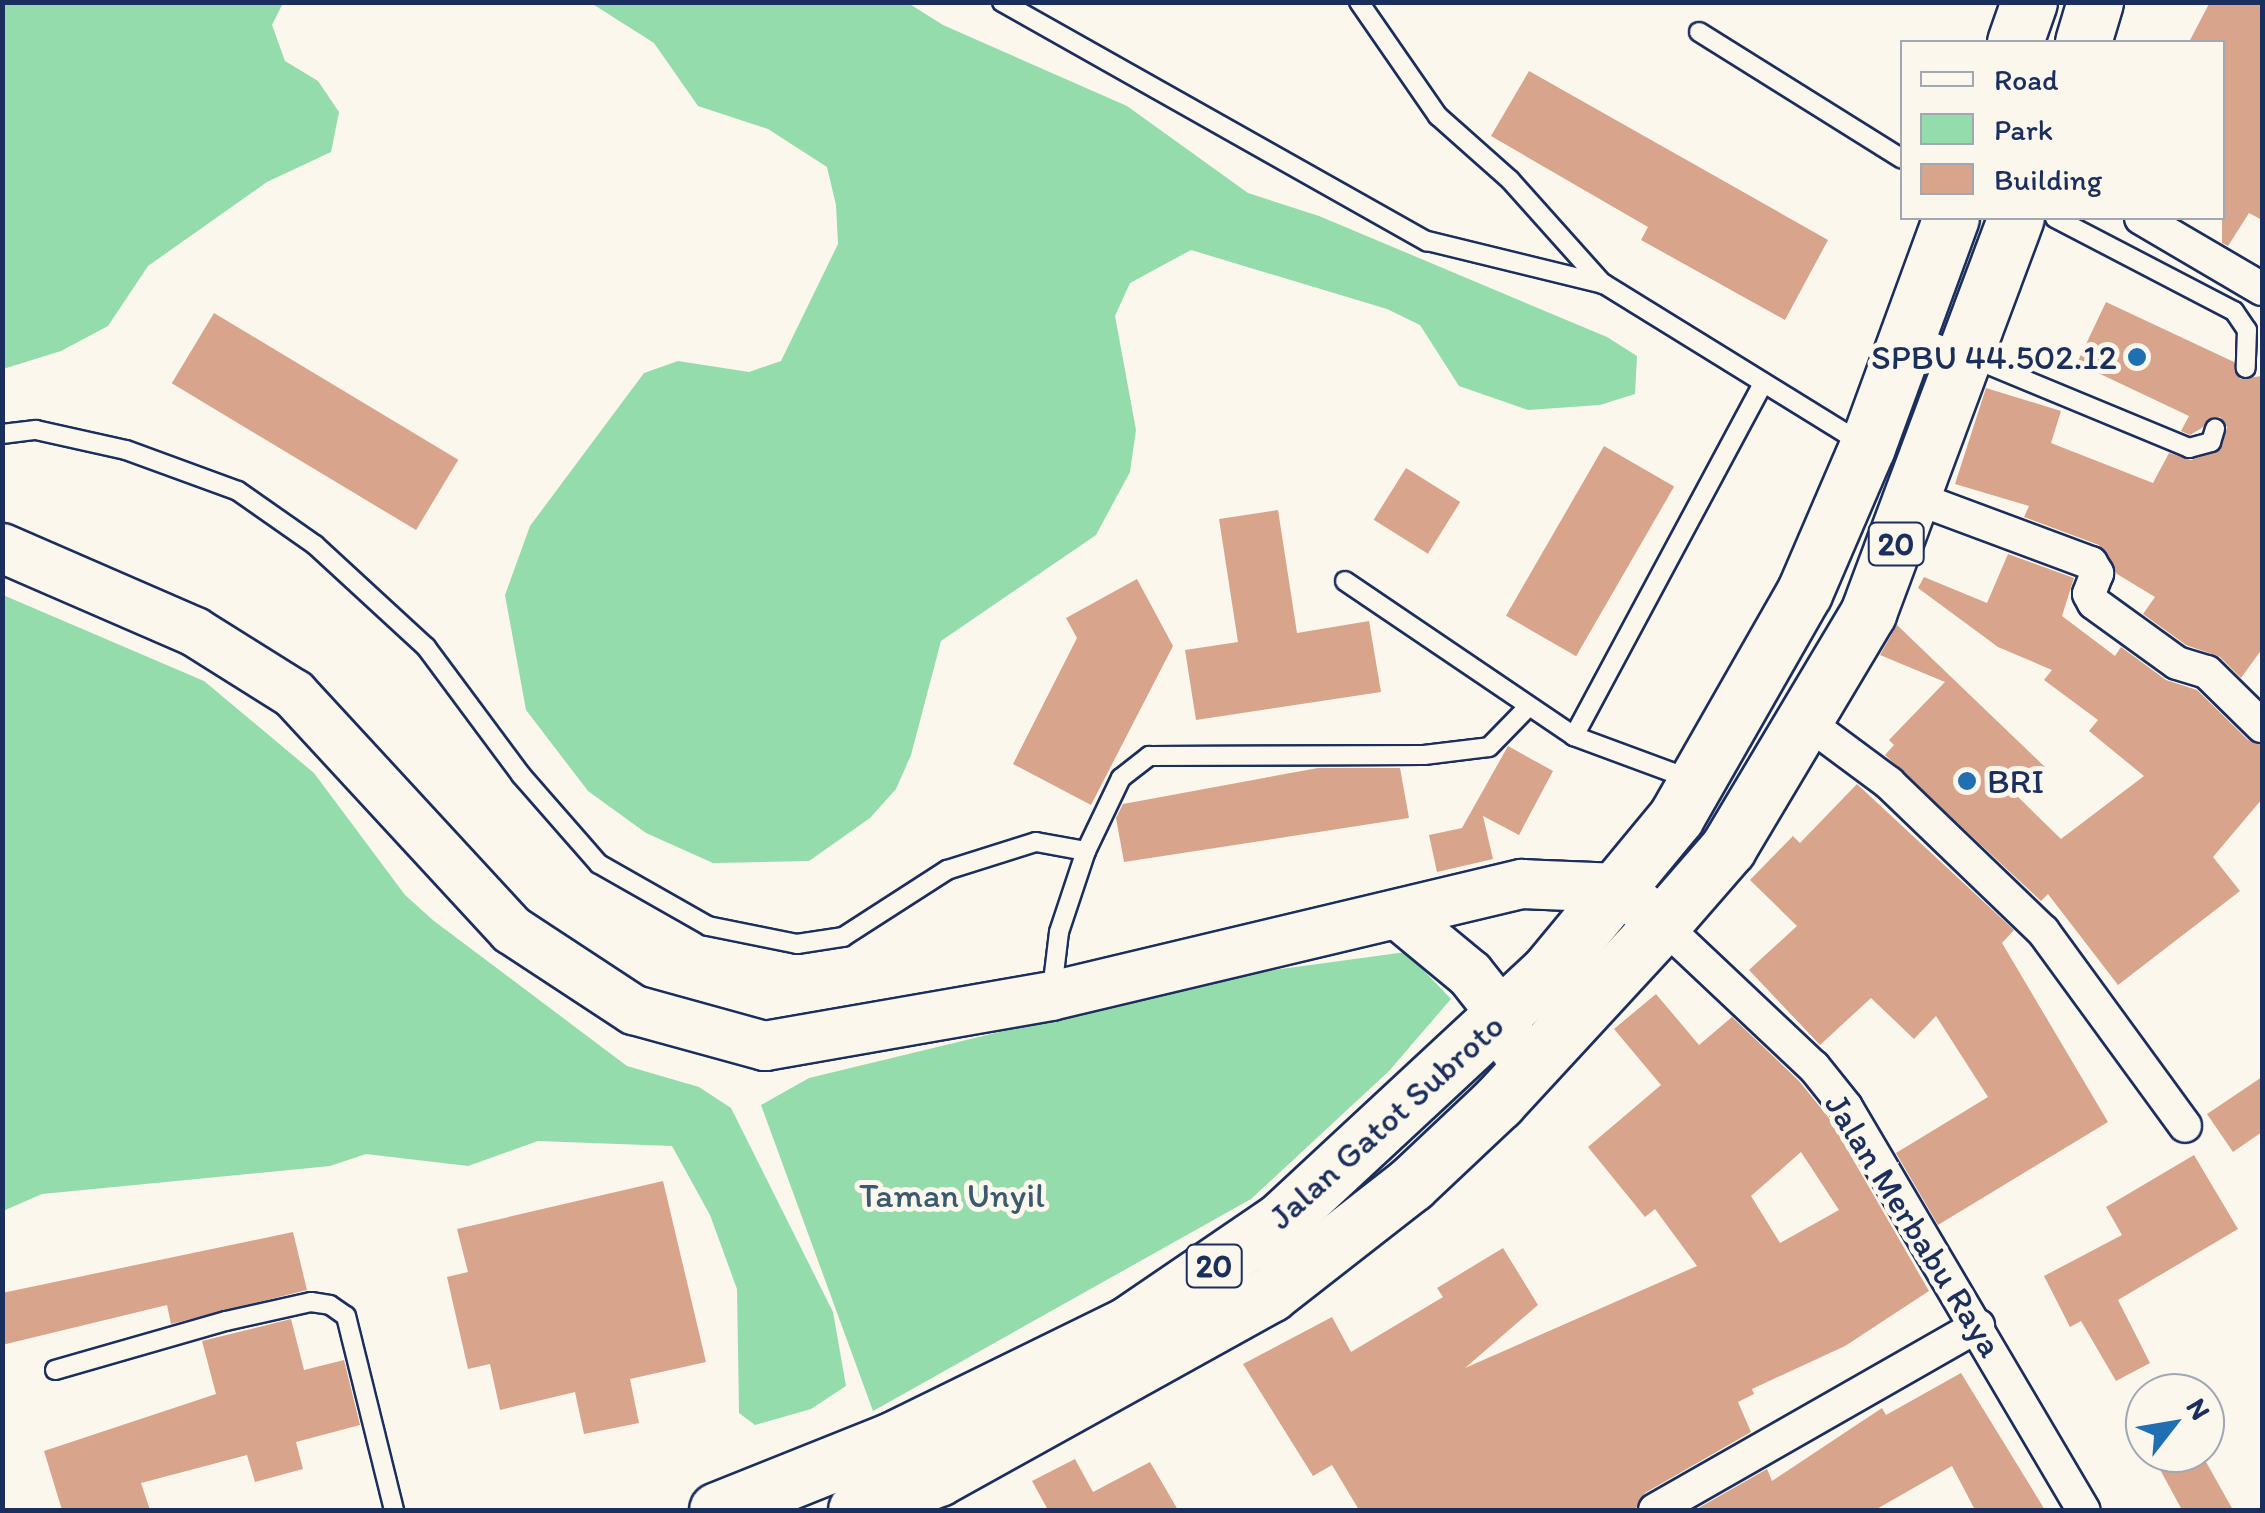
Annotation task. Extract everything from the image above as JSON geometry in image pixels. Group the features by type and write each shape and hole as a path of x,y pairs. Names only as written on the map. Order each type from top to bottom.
{"highway":[{"path":"2016,40 2029,2"},
{"path":"2084,40 2095,2"},
{"name":"20","path":"1685,799 1804,593 1867,447 1949,220"},
{"name":"20","path":"1804,720 1868,613 1916,498 2015,220"},
{"name":"Jalan Gatot Subroto","path":"856,1510 938,1478 1270,1294 1411,1184 1498,1102 1728,848 1804,720"},
{"name":"Jalan Gatot Subroto","path":"736,1507 892,1440 1128,1325 1281,1220 1504,1017 1620,888 1685,799"}],"main road":[{"path":"2,548 195,632 294,694 512,930 634,1010 765,1046 1052,996 1401,917 1522,884 1620,888"},
{"name":"Jalan Merbabu Raya","path":"1620,888 1662,924"},
{"path":"1401,917 1470,974 1504,1017 1515,1052 1498,1102"}],"street":[{"path":"2144,220 2262,288"},
{"path":"1916,498 2092,563 2097,573 2089,594 2094,603 2177,663 2208,672 2262,726"},
{"path":"1804,720 1889,783 2042,931 2185,1126"},
{"name":"Jalan Merbabu Raya","path":"1662,924 1814,1068 1846,1107 2083,1510"},
{"path":"1655,1510 1978,1326"}],"lane":[{"path":"1002,2 1427,242 1604,284"},
{"path":"1359,2 1438,116 1510,180 1604,284 1867,447"},
{"path":"1700,32 1900,159"},
{"path":"2059,220 2234,311 2248,330 2246,368"},
{"path":"1908,332 1969,353 2189,448 2211,442 2216,429"},
{"path":"1574,736 1763,382"},
{"path":"2,434 36,430 126,450 238,490 315,545 426,647 521,776 599,864 708,926 797,944 842,937 947,870 1036,842 1086,850"},
{"path":"1346,581 1528,707 1685,799"},
{"path":"1052,996 1059,932 1086,850 1122,778 1149,756 1424,755 1489,747 1528,707"},
{"path":"55,1370 226,1322 311,1302 330,1305 346,1316 394,1510"}],"green space":[{"path":"2,3 283,3 272,25 285,61 318,81 339,112 331,152 267,182 148,266 108,326 61,351 3,369"},
{"path":"591,3 908,3 943,25 1127,106 1248,193 1319,216 1607,337 1637,356 1635,394 1600,405 1528,410 1459,386 1420,325 1387,309 1191,250 1130,283 1115,316 1136,430 1130,472 1096,535 941,641 911,755 896,789 870,818 809,861 713,863 646,833 588,791 526,710 505,595 530,526 644,373 678,361 749,372 781,361 838,244 836,205 827,167 768,129 698,106 654,43"},
{"path":"3,595 204,681 314,773 405,895 434,921 627,1066 699,1087 731,1108 833,1312 846,1386 811,1409 755,1425 739,1413 737,1289 710,1215 672,1146 538,1141 468,1166 366,1154 330,1166 42,1194 3,1211"},
{"name":"Taman Unyil","path":"1406,952 1451,999 1389,1071 1251,1199 873,1411 761,1105 809,1078 1236,975"}],"building":[{"path":"2210,2 2262,2 2262,220 2249,213 2228,246 2222,243 2225,40 2190,40"},
{"path":"1529,71 1828,240 1785,320 1641,240 1648,227 1491,136"},
{"path":"2106,302 2234,362 2240,379 2262,376 2262,649 2241,678 2220,657 2186,645 2143,614 2155,597 2117,574 2099,545 2024,517 2029,506 1955,484 1986,388 2061,411 2051,443 2153,483 2169,453 2191,460 2220,450 2227,427 2220,417 2190,435 2181,431 2189,416 2077,363"},
{"path":"214,313 458,460 416,530 172,383"},
{"path":"1604,446 1674,486 1576,656 1506,616"},
{"path":"1406,468 1460,502 1428,554 1374,520"},
{"path":"1278,510 1297,633 1369,621 1381,692 1196,720 1185,650 1238,642 1219,519"},
{"path":"2008,554 2074,578 2062,616 2115,656 2121,647 2166,680 2197,690 2248,740 2262,745 2262,799 2213,857 2240,891 2118,985 2048,894 2041,901 1885,755 1894,745 1889,740 1945,682 1880,655 1897,625 2045,767 2017,796 2061,839 2144,776 2089,731 2098,720 2044,680 2052,670 1998,647 1918,588 1924,577 1987,603"},
{"path":"1137,579 1173,646 1091,805 1013,764 1077,638 1066,618"},
{"path":"1508,746 1553,771 1519,835 1483,816 1493,859 1437,872 1429,835 1462,828"},
{"path":"1318,768 1400,768 1409,818 1124,862 1116,818 1123,804"},
{"path":"1857,784 2014,930 2002,943 2108,1122 1938,1225 1896,1153 1988,1097 1936,1016 1914,1039 1871,998 1820,1045 1749,970 1797,926 1750,880 1793,836 1800,843"},
{"path":"1656,994 1699,1045 1732,1017 1799,1081 1829,1118 1929,1291 1845,1346 1752,1389 1754,1394 1738,1402 1751,1432 1645,1493 1635,1510 1359,1510 1332,1465 1313,1476 1243,1364 1332,1317 1351,1352 1443,1297 1437,1288 1503,1248 1538,1305 1465,1368 1697,1266 1655,1209 1645,1217 1588,1147 1661,1085 1614,1029","holes":["1801,1152 1839,1210 1780,1243 1751,1196"]},
{"path":"2262,1077 2262,1132 2233,1152 2207,1114"},
{"path":"2194,1155 2238,1229 2118,1300 2150,1363 2116,1381 2081,1321 2070,1327 2044,1276 2122,1235 2106,1207"},
{"path":"663,1181 706,1362 630,1379 639,1423 584,1434 575,1392 500,1410 490,1364 468,1369 447,1277 468,1272 457,1229"},
{"path":"293,1232 307,1290 171,1324 167,1305 2,1345 2,1293"},
{"path":"291,1319 304,1370 344,1360 360,1425 296,1442 303,1469 255,1482 247,1455 141,1483 150,1510 62,1510 44,1451 216,1394 202,1341"},
{"path":"1961,1373 2045,1510 1975,1510 1952,1466 1875,1510 1695,1510 1767,1469 1772,1481 1882,1408 1886,1415"},
{"path":"1075,1459 1093,1492 1150,1462 1178,1510 1048,1510 1032,1481"},
{"path":"2162,1473 2212,1473 2233,1510 2182,1510"}],"place":[{"name":"SPBU 44.502.12","path":"2137,357"},
{"name":"BRI","path":"1967,781"}]}
